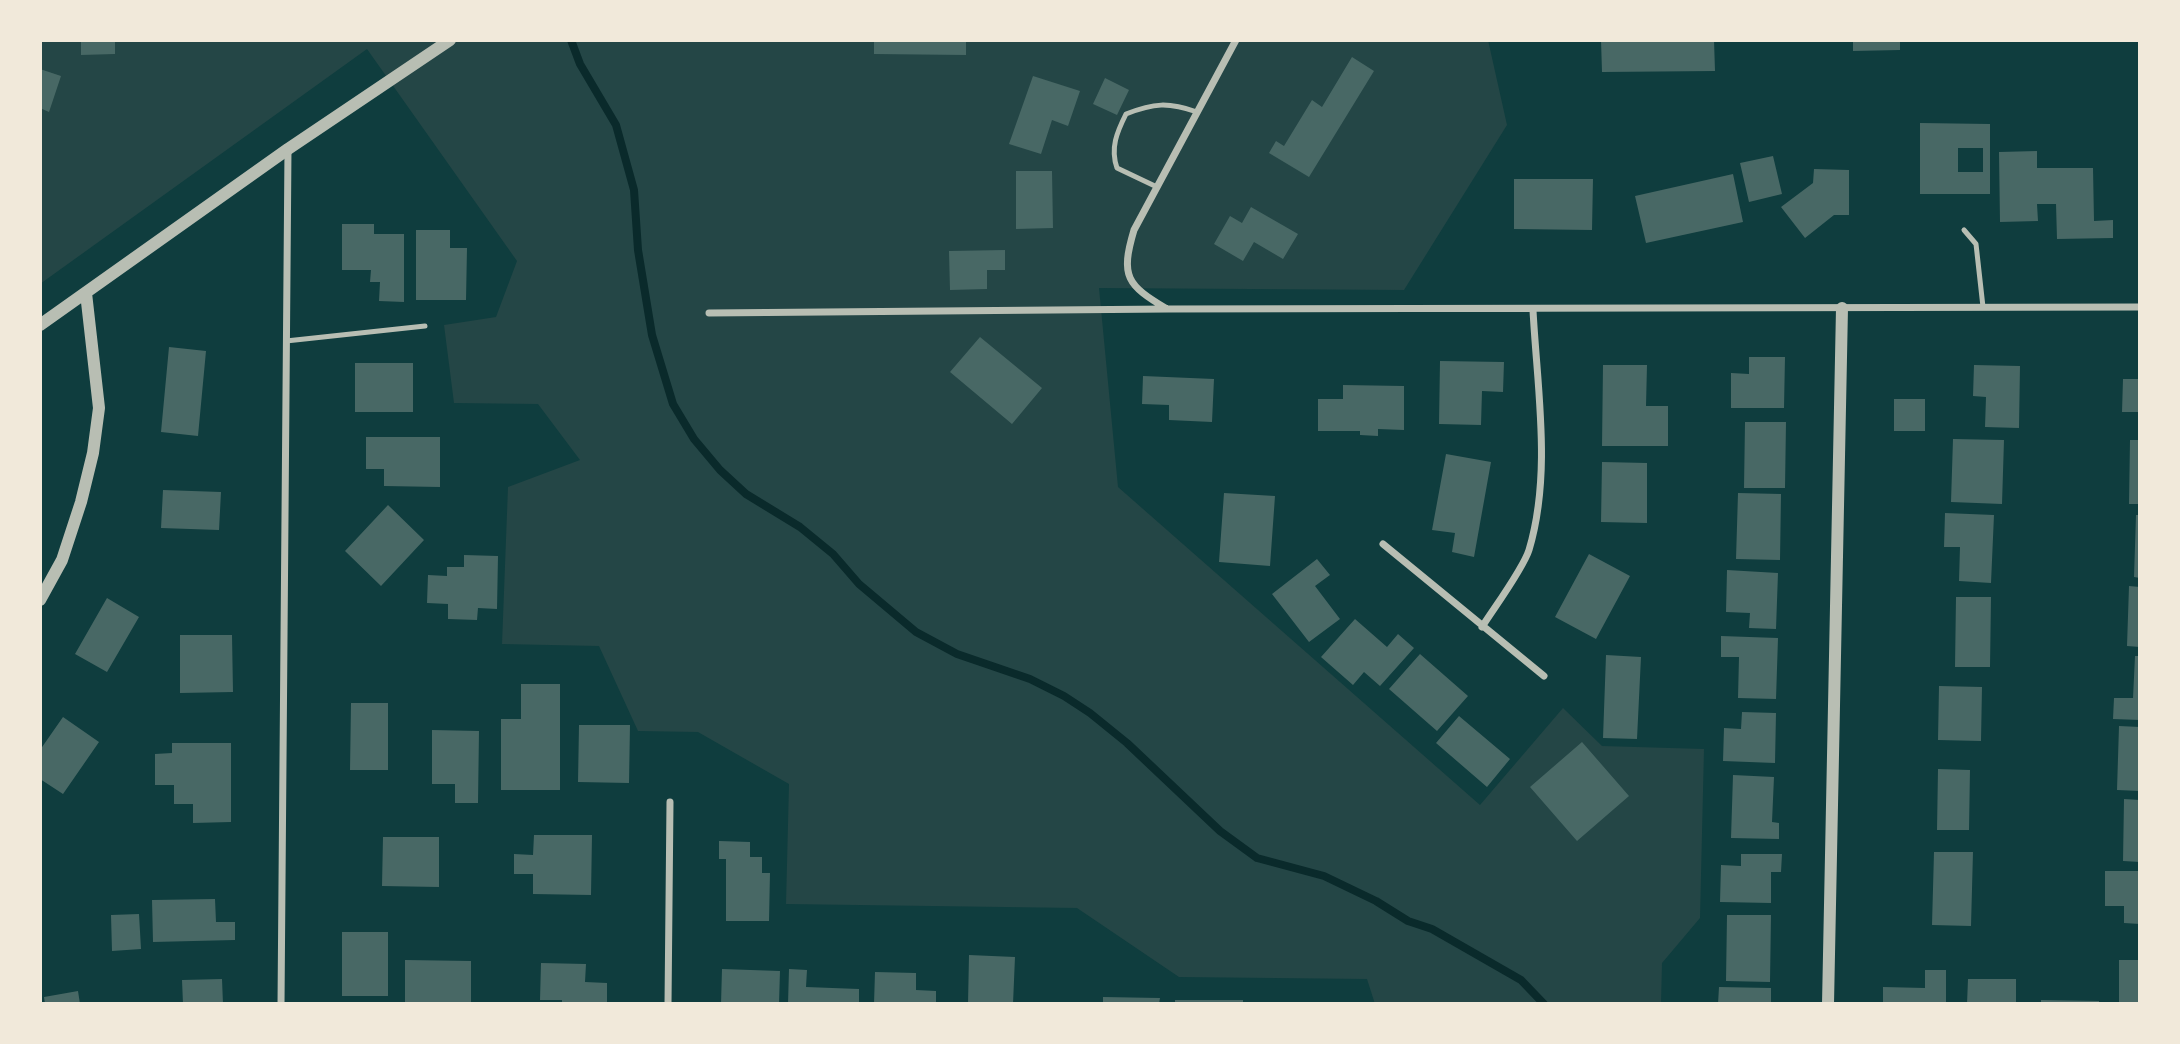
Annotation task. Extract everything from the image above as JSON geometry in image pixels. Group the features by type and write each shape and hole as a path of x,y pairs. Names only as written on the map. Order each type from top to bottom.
{"street":[{"path":"1168,309 1142,294 1130,280 1126,265 1134,230 1236,40"},
{"path":"40,324 288,149 447,42"},
{"path":"281,1004 288,149"},
{"path":"40,600 62,560 81,502 93,453 99,408 86,293"},
{"path":"709,313 2140,307"},
{"path":"1828,1004 1842,308"},
{"path":"1482,627 1529,552 1537,510 1541,460 1533,310"},
{"path":"1382,544 1544,676"},
{"path":"668,1004 670,802"}],"lane":[{"path":"1157,187 1118,168 1112,153 1126,114 1150,104 1177,105 1198,112"},
{"path":"1964,230 1976,244 1983,307"},
{"path":"286,341 425,326"}],"shaded area":[{"path":"40,40 1488,40 1507,125 1404,290 1099,288 1118,487 1480,805 1563,708 1602,746 1704,749 1700,918 1662,963 1661,1004 1375,1004 1367,979 1179,977 1077,908 786,904 789,784 698,732 638,731 599,646 502,644 508,487 580,460 538,404 454,403 444,325 496,317 517,261 367,49 40,284"}],"building":[{"path":"81,40 115,40 115,54 81,55"},
{"path":"874,40 966,40 966,55 874,54"},
{"path":"1601,40 1714,40 1715,71 1602,72"},
{"path":"1853,40 1900,40 1900,50 1853,51"},
{"path":"1352,57 1374,71 1309,177 1269,153 1276,141 1284,146 1312,100 1322,107"},
{"path":"40,69 61,76 49,112 40,108"},
{"path":"1033,76 1080,91 1068,126 1052,120 1041,154 1009,144"},
{"path":"1105,78 1129,90 1117,115 1093,104"},
{"path":"1920,123 1990,124 1990,194 1920,194","holes":["1958,148 1983,148 1983,172 1958,172"]},
{"path":"2037,151 2037,168 2093,168 2094,221 2113,220 2113,238 2057,239 2056,204 2037,204 2038,221 2000,222 1999,152"},
{"path":"1773,156 1782,194 1749,202 1740,163"},
{"path":"1814,169 1849,170 1849,215 1834,215 1805,238 1781,207 1813,183"},
{"path":"1016,171 1052,171 1053,228 1016,229"},
{"path":"1733,174 1743,222 1646,243 1635,196"},
{"path":"1514,179 1593,179 1592,230 1514,229"},
{"path":"1251,207 1298,234 1283,259 1254,242 1243,261 1214,244 1230,216 1242,223"},
{"path":"342,224 374,224 374,234 404,234 404,302 379,301 380,282 370,282 371,270 342,270"},
{"path":"416,230 450,230 450,248 467,248 466,300 416,300"},
{"path":"1005,250 1005,270 987,270 987,289 950,290 949,251"},
{"path":"980,337 1042,388 1012,424 950,372"},
{"path":"169,347 206,351 198,436 161,432"},
{"path":"1749,357 1785,357 1784,408 1731,408 1731,373 1749,374"},
{"path":"1440,361 1504,362 1503,392 1482,391 1481,425 1439,424"},
{"path":"355,363 413,363 413,412 355,412"},
{"path":"1603,365 1647,365 1646,406 1668,406 1668,446 1602,446"},
{"path":"1974,365 2020,366 2019,428 1985,427 1986,397 1973,396"},
{"path":"1143,376 1214,379 1212,422 1169,420 1169,405 1142,404"},
{"path":"2123,379 2140,379 2140,412 2122,412"},
{"path":"1343,385 1404,386 1404,430 1378,429 1378,436 1360,435 1360,431 1318,431 1318,399 1343,399"},
{"path":"1894,399 1925,399 1925,431 1894,431"},
{"path":"1745,422 1786,422 1785,488 1744,488"},
{"path":"366,437 440,437 440,487 384,486 384,469 366,469"},
{"path":"1953,439 2004,440 2002,504 1951,502"},
{"path":"2130,440 2140,440 2140,504 2129,504"},
{"path":"1446,454 1491,462 1474,557 1452,552 1455,533 1432,530"},
{"path":"1602,462 1647,463 1647,523 1601,522"},
{"path":"163,490 221,492 219,530 161,528"},
{"path":"1224,493 1275,496 1270,566 1219,562"},
{"path":"1738,493 1781,494 1780,560 1736,559"},
{"path":"388,505 424,540 381,586 345,551"},
{"path":"1945,513 1994,515 1991,583 1959,581 1960,547 1944,547"},
{"path":"2136,515 2140,515 2140,578 2134,577"},
{"path":"1589,554 1630,576 1596,639 1555,617"},
{"path":"464,555 498,556 497,609 478,608 477,620 448,619 448,604 427,603 428,575 447,576 447,567 464,567"},
{"path":"1317,559 1330,575 1315,586 1340,619 1309,642 1272,594"},
{"path":"1727,570 1778,573 1776,629 1749,628 1750,613 1726,612"},
{"path":"2129,586 2140,587 2140,647 2127,646"},
{"path":"1956,597 1991,597 1990,667 1955,667"},
{"path":"107,598 139,617 107,672 75,654"},
{"path":"1355,619 1387,647 1398,634 1414,648 1380,686 1364,672 1353,685 1321,657"},
{"path":"180,635 232,635 233,692 180,693"},
{"path":"1721,636 1778,638 1776,699 1738,698 1739,657 1721,657"},
{"path":"1420,654 1468,696 1437,731 1389,689"},
{"path":"1606,655 1641,657 1637,739 1603,738"},
{"path":"2135,656 2140,656 2140,720 2113,719 2114,698 2133,698"},
{"path":"521,684 560,684 560,790 501,790 501,719 521,719"},
{"path":"1939,686 1982,687 1981,741 1938,740"},
{"path":"351,703 388,703 388,770 350,770"},
{"path":"1742,712 1776,713 1775,763 1723,761 1724,728 1741,729"},
{"path":"1459,716 1510,759 1487,787 1436,743"},
{"path":"63,717 99,742 63,794 40,779 40,750"},
{"path":"579,725 630,725 629,783 578,782"},
{"path":"2119,726 2140,727 2140,791 2117,790"},
{"path":"432,730 479,731 478,803 455,803 455,784 432,784"},
{"path":"1582,742 1629,796 1577,841 1530,787"},
{"path":"172,743 231,743 231,822 193,823 193,804 174,804 174,785 155,785 155,754 172,753"},
{"path":"1938,769 1970,770 1969,830 1937,830"},
{"path":"1733,775 1774,777 1772,822 1779,823 1779,839 1731,838"},
{"path":"2124,799 2140,800 2140,862 2123,861"},
{"path":"534,835 592,835 591,895 533,894 533,874 514,874 514,854 533,855"},
{"path":"383,837 439,837 439,887 382,886"},
{"path":"719,841 750,842 750,857 762,857 762,873 770,873 769,921 726,921 726,859 719,859"},
{"path":"1934,852 1973,852 1971,926 1932,925"},
{"path":"1741,854 1782,854 1781,872 1771,872 1771,903 1720,902 1721,865 1741,866"},
{"path":"2105,871 2140,871 2140,924 2124,923 2124,906 2105,906"},
{"path":"215,899 216,922 235,922 235,940 153,942 152,900"},
{"path":"139,914 141,949 112,951 111,915"},
{"path":"1727,915 1771,915 1770,982 1726,981"},
{"path":"342,932 388,932 388,996 342,996"},
{"path":"969,955 1015,957 1013,1004 968,1004"},
{"path":"405,960 471,961 471,1004 405,1004"},
{"path":"2119,960 2140,960 2140,1004 2119,1004"},
{"path":"541,963 586,964 585,982 607,983 607,1004 562,1004 562,1000 540,1000"},
{"path":"722,969 780,971 779,1004 721,1004"},
{"path":"789,969 807,970 806,987 859,989 859,1004 788,1004"},
{"path":"1925,970 1946,970 1946,1004 1883,1004 1883,987 1925,988"},
{"path":"875,972 916,973 916,990 936,991 936,1004 874,1004"},
{"path":"222,979 223,1004 183,1004 182,980"},
{"path":"1968,979 2016,979 2016,1004 1967,1004"},
{"path":"1719,987 1771,988 1771,1004 1718,1004"},
{"path":"78,991 80,1004 45,1004 44,997"},
{"path":"1103,997 1160,998 1159,1004 1103,1004"},
{"path":"1175,1000 1243,1000 1243,1004 1175,1004"},
{"path":"2041,1000 2099,1001 2099,1004 2041,1004"}],"waterway":[{"path":"571,40 580,64 616,125 634,190 638,250 652,335 673,404 694,439 720,470 746,494 800,527 833,554 859,584 916,632 957,654 1030,679 1090,713 1127,743 1220,831 1257,858 1324,876 1376,901 1408,921 1432,929 1521,980 1544,1004"}]}
